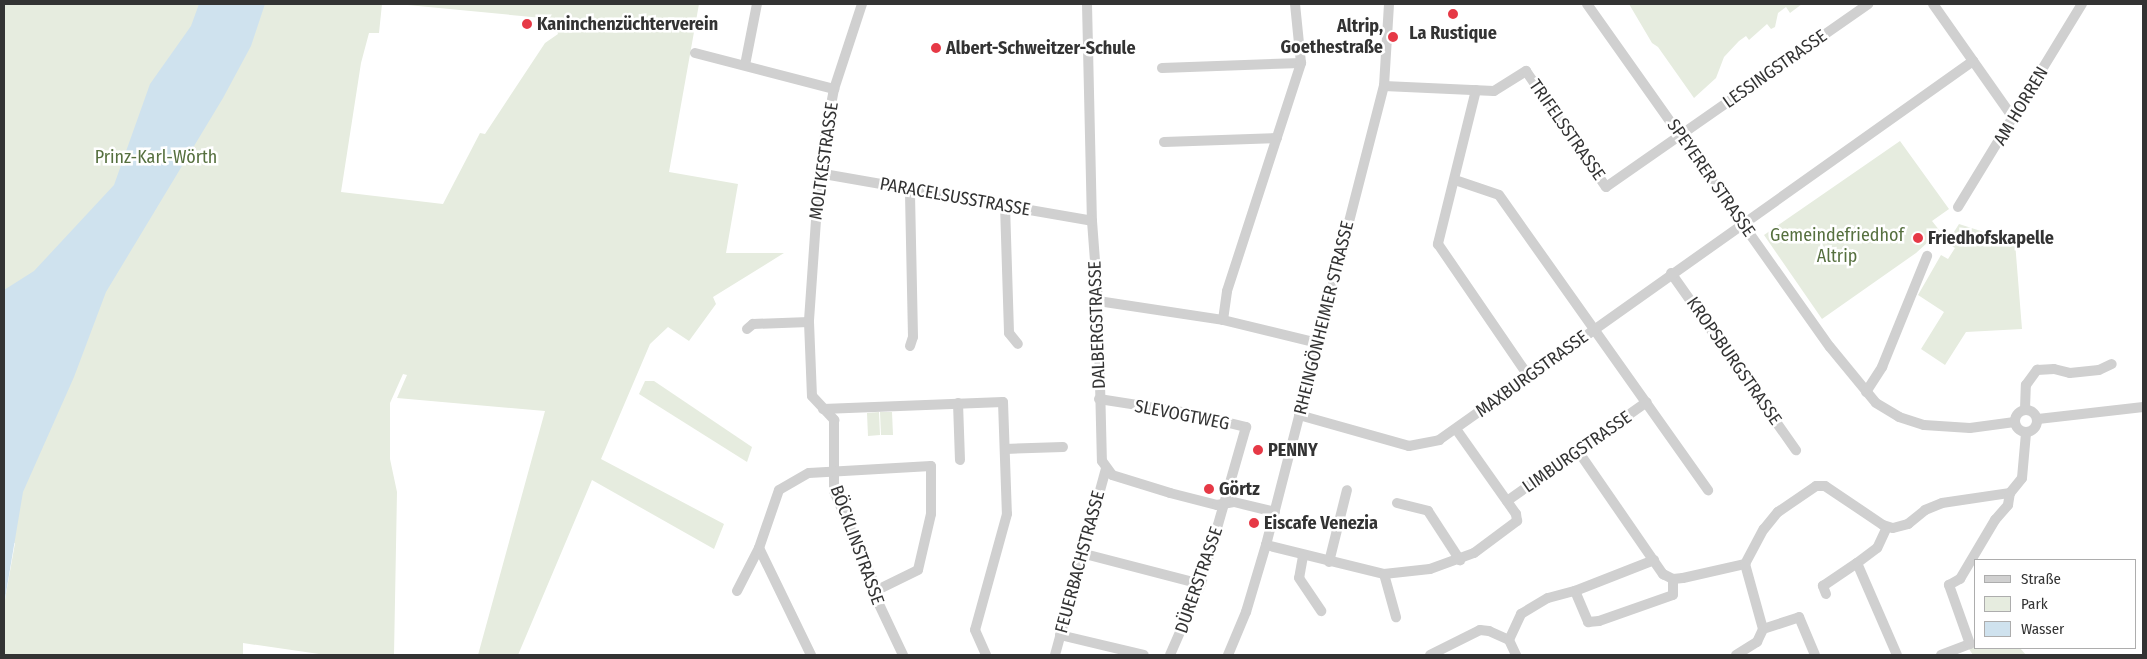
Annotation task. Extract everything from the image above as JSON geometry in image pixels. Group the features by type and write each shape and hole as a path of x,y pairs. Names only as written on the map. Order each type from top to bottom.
{"street":[{"path":"745,65 757,4"},
{"name":"MOLTKESTRASSE","path":"809,322 818,173 834,90 862,4"},
{"name":"DALBERGSTRASSE","path":"1087,4 1092,221 1098,301 1101,449 1106,468"},
{"path":"1223,320 1227,291 1301,62 1295,4"},
{"name":"RHEINGÖNHEIMER STRASSE","path":"1228,655 1246,612 1266,545 1384,86 1389,4"},
{"name":"SPEYERER STRASSE","path":"1587,4 1743,224 1866,392 1899,417 1924,425 1950,428 2015,422"},
{"name":"LESSINGSTRASSE","path":"1681,134 1868,4"},
{"path":"1933,4 2013,118"},
{"name":"AM HORREN","path":"1958,208 2079,5"},
{"path":"695,52 834,90"},
{"name":"MAXBURGSTRASSE","path":"1299,415 1410,446 1430,443 1456,430 1671,273 1973,61"},
{"path":"1162,68 1301,62"},
{"name":"TRIFELSSTRASSE","path":"1384,86 1494,91 1526,71 1606,187 1681,134"},
{"path":"1476,90 1438,244 1529,377"},
{"path":"1164,142 1277,138"},
{"name":"PARACELSUSSTRASSE","path":"818,173 910,190 1006,204 1092,221"},
{"path":"1455,180 1499,195 1596,329 1708,490"},
{"path":"910,190 914,337 910,346"},
{"path":"1006,204 1009,333 1018,344"},
{"path":"1866,392 1882,367 1927,256"},
{"name":"KROPSBURGSTRASSE","path":"1671,273 1796,450"},
{"path":"1098,301 1223,320 1318,343"},
{"path":"746,329 753,324 809,322"},
{"name":"BÖCKLINSTRASSE","path":"809,322 812,396 834,420 834,490 877,590 877,600 903,655"},
{"path":"2025,410 2026,385 2037,370 2054,369 2070,373 2099,370 2112,364"},
{"name":"SLEVOGTWEG","path":"1100,399 1188,413 1246,427 1225,503"},
{"path":"823,409 1003,402 1008,514 975,630 986,655"},
{"name":"LIMBURGSTRASSE","path":"1506,501 1647,402"},
{"path":"958,403 960,460"},
{"path":"2038,420 2143,407"},
{"path":"2025,410 2032,411 2038,420 2034,430 2026,432 2020,431 2015,422 2016,415 2025,410"},
{"path":"1266,545 1303,556 1384,574 1423,571 1460,560 1515,524 1516,514 1456,430"},
{"path":"1942,655 1970,644 1949,585 1960,579 1995,520 2008,505 2010,493 2022,478 2026,432"},
{"path":"1005,449 1063,447"},
{"path":"1578,451 1663,574 1674,579 1745,564"},
{"path":"736,591 759,548 779,490 809,472 931,466 931,514 918,570 877,590"},
{"path":"1106,468 1112,475 1170,493 1217,505 1234,502 1275,512"},
{"name":"FEUERBACHSTRASSE","path":"1055,655 1081,553 1106,468"},
{"path":"1736,655 1757,642 1763,629 1745,564 1770,519 1816,486 1825,486 1838,493 1887,527 1900,527 1942,503 2010,493"},
{"path":"1329,562 1347,490"},
{"path":"1397,502 1428,511 1460,560"},
{"name":"DÜRERSTRASSE","path":"1170,655 1201,584 1225,503"},
{"path":"1826,594 1823,586 1877,548 1887,527"},
{"path":"759,548 811,655"},
{"path":"1081,553 1201,584"},
{"path":"1303,556 1300,578 1322,611"},
{"path":"1509,640 1521,614 1548,598 1575,591 1654,560"},
{"path":"1857,563 1897,655"},
{"path":"1384,574 1396,616"},
{"path":"1575,591 1588,622 1599,621 1673,595 1674,579"},
{"path":"1763,629 1800,617 1814,655"},
{"path":"1430,655 1480,630 1489,631 1509,640 1516,655"},
{"path":"1060,635 1144,655"}],"green space":[{"name":"Prinz-Karl-Wörth","path":"4,4 382,4 379,33 369,33 361,63 341,192 443,204 480,133 485,134 545,43 558,34 553,19 397,4 699,4 669,172 738,184 726,253 784,253 713,297 716,304 689,341 668,327 650,344 601,459 724,524 714,549 592,480 518,655 478,655 545,411 397,398 407,375 403,374 390,403 390,459 397,492 394,655 326,655 243,643 243,655 4,655 4,605 15,543 4,545"},
{"path":"1629,4 1802,4 1790,13 1786,7 1778,13 1775,27 1771,29 1767,24 1749,40 1746,36 1739,41 1724,57 1716,78 1694,98 1658,47 1652,43"},
{"name":"Gemeindefriedhof Altrip","path":"1900,141 1949,209 1932,221 1940,231 1916,253 1822,319 1764,235"},
{"name":"Gemeindefriedhof Altrip","path":"1959,224 2015,242 2022,329 1966,332 1945,365 1921,349 1944,312 1918,295 1941,255 1948,259 1955,248 1947,243"},
{"path":"645,381 654,381 752,447 747,462 639,394"},
{"path":"879,412 880,435 868,436 867,413"},
{"path":"880,412 892,412 893,435 881,435"},
{"path":"1974,642 1974,649 2021,649 2026,655 1973,655 1969,649"}],"water":[{"path":"199,4 265,4 251,46 223,98 106,292 74,377 23,492 4,605 4,290 34,271 114,185 150,84 191,26"}],"place":[{"name":"La Rustique","path":"1453,14"},
{"name":"Kaninchenzüchterverein","path":"527,24"},
{"name":"Altrip, Goethestraße","path":"1393,37"},
{"name":"Albert-Schweitzer-Schule","path":"936,48"},
{"name":"Friedhofskapelle","path":"1918,238"},
{"name":"PENNY","path":"1258,450"},
{"name":"Görtz","path":"1209,489"},
{"name":"Eiscafe Venezia","path":"1254,523"}]}
